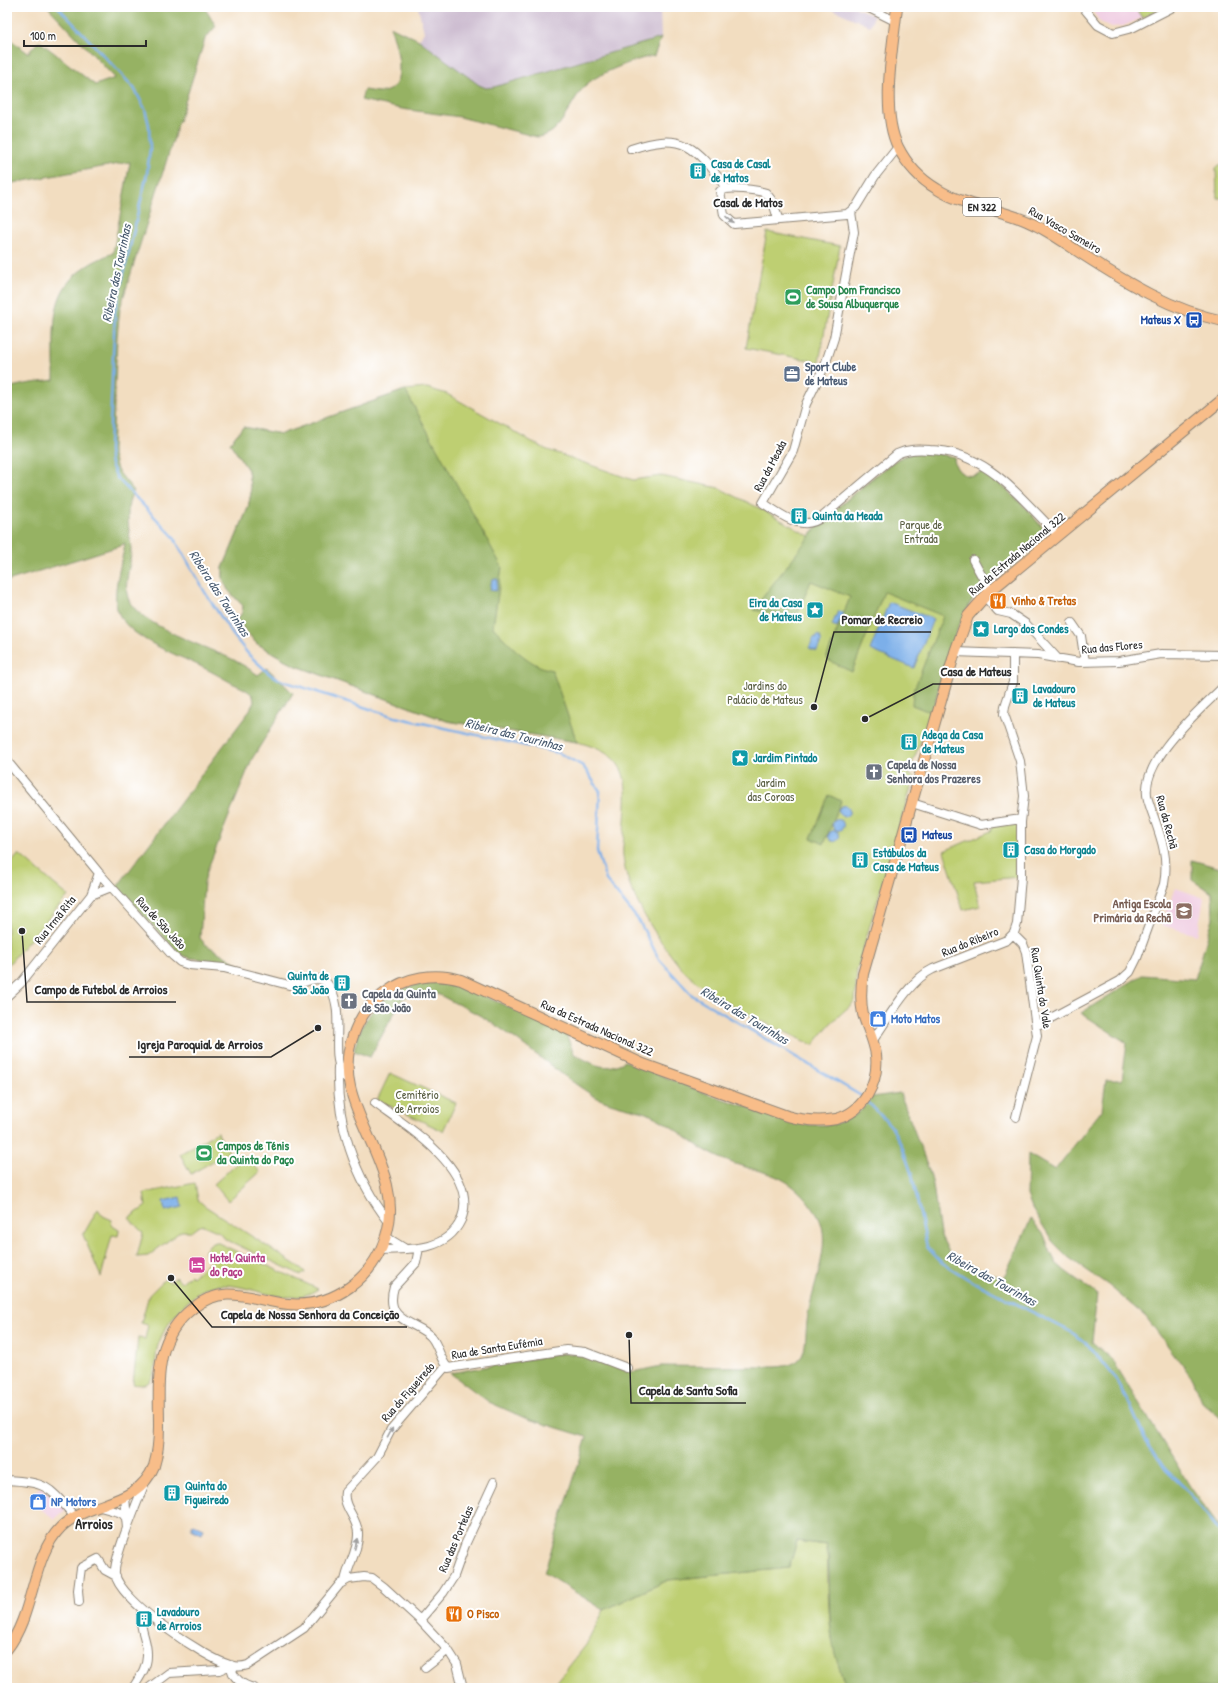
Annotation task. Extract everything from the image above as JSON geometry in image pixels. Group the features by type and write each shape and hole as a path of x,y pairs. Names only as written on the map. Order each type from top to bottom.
{"main road":[{"name":"Rua Vasco Sameiro","path":"897,7 889,99 891,122 898,147 919,176 946,195 1030,222 1133,286 1158,299 1204,317"},
{"name":"EN 322","path":"1204,317 1223,321"},
{"name":"EN 322","path":"1204,317 1223,327"},
{"name":"Rua da Estrada Nacional 322","path":"7,1649 23,1622 44,1556 50,1543 62,1527 75,1517 125,1497 145,1480 153,1466 158,1445 161,1354 170,1334 184,1316 201,1303 225,1294 239,1294 294,1304 329,1298 343,1292 358,1281 370,1267 380,1250 386,1237 390,1222 390,1202 387,1180 351,1094 347,1065 349,1045 358,1024 367,1009 385,992 399,984 414,979 437,976 456,979 470,984 643,1064 787,1116 816,1120 837,1119 852,1111 866,1098 876,1071 876,1057 873,1040 862,1006 863,974 955,652 968,616 987,594 1223,399"}],"street":[{"path":"867,7 895,21"},
{"path":"1083,7 1098,25 1113,33 1132,28 1173,7"},
{"path":"632,149 664,142 685,145 702,155 727,189"},
{"path":"778,219 773,202 766,193 727,189 721,190 720,196 724,214 732,223 741,225 778,219 844,214 851,212 898,147"},
{"name":"Rua da Meada","path":"851,212 854,232 834,338 805,409 793,451 763,503 792,520 802,523 811,523 820,519 897,454 913,450 938,450 965,456 987,468 1058,535"},
{"path":"973,560 987,594 998,611 1011,614 1024,623 1058,659"},
{"path":"1072,624 1081,636 1085,662"},
{"name":"Rua das Flores","path":"955,652 1045,656 1085,662 1119,661 1161,654 1222,657"},
{"name":"Rua do Ribeiro","path":"873,1040 905,995 923,976 933,970 1004,942 1014,935 1017,924 1021,880 1021,819 1024,796 1022,768 1004,714 1005,706 1013,682 1013,654"},
{"name":"Rua da Rechã","path":"1036,1026 1120,980 1133,968 1164,884 1165,873 1161,835 1147,795 1149,778 1168,745 1180,729 1223,687"},
{"name":"Rua de São João","path":"7,761 111,887 180,962 189,965 224,968 289,985 299,985 317,979 326,982 334,993 337,1003 338,1058 341,1071 348,1079"},
{"path":"912,803 981,825 1021,819"},
{"path":"91,895 99,873"},
{"path":"91,895 111,887"},
{"name":"Rua Irmã Rita","path":"8,996 21,983 91,895"},
{"name":"Rua Quinta do Vale","path":"1014,935 1023,944 1026,952 1036,1026 1036,1042 1016,1118"},
{"path":"338,1058 338,1106 346,1138 365,1183 390,1222"},
{"path":"375,1103 436,1152 452,1168 462,1186 463,1211 456,1228 438,1243 419,1248 380,1250"},
{"path":"386,1237 404,1248"},
{"name":"Rua de Santa Eufémia","path":"419,1248 416,1263 394,1287 394,1305 397,1313 403,1321 431,1337 446,1366 453,1368 569,1350 585,1352 627,1368"},
{"name":"Rua do Figueiredo","path":"345,1581 358,1536 358,1526 345,1500 345,1492 377,1457 391,1430 446,1366"},
{"path":"7,1480 30,1481 43,1485 54,1493 75,1517"},
{"path":"145,1480 126,1529 116,1563 116,1576 119,1583 142,1610 179,1638 231,1666 235,1676 246,1686 254,1688"},
{"name":"Rua das Portelas","path":"420,1620 454,1576 465,1545 494,1482"},
{"path":"125,1497 132,1502 132,1515"},
{"path":"125,1497 126,1529"},
{"path":"100,1507 120,1512 125,1516 126,1529"},
{"path":"79,1602 78,1590 81,1568 98,1559 105,1570 116,1576"},
{"path":"149,1688 169,1673 219,1670 231,1666 244,1666 252,1663 300,1631 336,1587 345,1581 359,1576 372,1578 420,1620 448,1650 457,1664 463,1688"},
{"path":"133,1688 143,1671 147,1657 140,1624 142,1610"},
{"path":"425,1668 448,1650"}],"shaded area":[{"path":"418,7 660,7 661,38 494,87 486,88 479,86 419,40 424,32"},
{"path":"827,7 855,7 874,16 870,26"},
{"path":"1090,7 1135,7 1142,18 1123,26 1111,27 1100,22"},
{"name":"Antiga Escola Primária da Rechã","path":"1176,888 1204,898 1197,935 1161,925"},
{"path":"41,1487 66,1509 55,1519 32,1503 33,1493"}],"green space":[{"path":"48,7 204,7 216,26 205,39 120,308 117,336 112,451 117,470 134,491 131,496 128,510 131,553 126,586 128,598 134,608 145,617 175,635 234,660 258,675 267,668 293,693 252,759 208,868 204,882 200,938 205,944 243,967 227,962 190,958 180,955 117,887 248,713 254,702 253,696 248,691 204,668 156,646 134,632 125,623 119,614 116,596 117,580 125,543 120,546 7,581 7,388 54,380 54,337 58,303 64,288 75,275 91,264 113,253 130,162 7,184 7,37 28,53 39,41 95,85 115,78"},
{"path":"1135,7 1163,7 1142,18"},
{"path":"390,26 419,40 479,85 486,88 494,87 661,38 654,56 619,67 600,75 587,84 575,99 560,124 546,135 537,137 460,117 402,109 361,100 364,90 383,92 389,90 395,85 398,78 399,69 397,50"},
{"path":"1219,165 1223,165 1223,198 1217,198 1216,168"},
{"name":"Campo Dom Francisco de Sousa Albuquerque","path":"767,232 840,246 819,362 746,348"},
{"name":"Jardins do Palácio de Mateus","path":"427,388 447,394 545,449 633,480 661,476 719,488 765,511 809,536 871,479 897,460 909,455 954,457 957,468 960,472 969,475 974,475 985,470 1024,506 1046,532 1044,539 982,590 978,589 973,594 974,597 963,615 954,637 930,718 908,774 914,777 857,969 855,1001 830,1024 813,1045 757,1019 719,998 686,973 665,947 649,923 629,883 623,856 626,786 623,774 618,764 609,755 595,748 577,742 447,721 294,665 256,643 237,620 242,613 243,606 228,590 223,579 223,568 248,508 251,493 248,470 230,443 243,427 281,434 405,390"},
{"path":"405,390 502,567 493,627 527,659 544,668 552,670 577,742 447,721 294,665 256,643 237,620 242,613 243,606 228,590 223,579 223,568 248,508 251,493 248,470 230,443 243,427 281,434"},
{"name":"Parque de Entrada","path":"912,453 934,453 954,457 957,468 964,474 974,475 985,470 1024,506 1046,532 1044,539 1041,542 982,590 978,589 973,594 974,597 960,624 944,668 932,713 912,705 913,692 943,616 884,592 852,672 826,659 850,597 811,581 796,617 753,610 819,524 890,464"},
{"path":"829,795 841,801 824,844 811,838"},
{"path":"1019,821 1019,877 974,881 980,906 963,910 944,851 991,831 993,826"},
{"path":"19,854 68,896 7,966 7,868"},
{"path":"1192,860 1223,869 1223,1420 1202,1402 1193,1379 1146,1317 1108,1285 1068,1257 1053,1242 1032,1208 1027,1195 1028,1154 1055,1170 1102,1110 1106,1080 1122,1080 1127,1043 1081,1013 1142,975 1195,979 1213,918 1212,893 1192,880"},
{"path":"430,982 459,984 566,1034 574,1054 593,1064 605,1067 618,1065 625,1061 708,1094 781,1118 809,1125 829,1125 838,1123 857,1114 872,1097 900,1093 929,1170 933,1185 940,1234 951,1256 1003,1279 1031,1219 1044,1235 1056,1263 1097,1294 1092,1342 1112,1359 1191,1488 1223,1531 1223,1688 848,1688 840,1670 832,1634 827,1545 797,1541 789,1568 668,1580 604,1610 544,1573 587,1437 525,1418 489,1402 450,1373 565,1353 579,1355 633,1372 661,1366 775,1367 786,1366 794,1363 803,1354 805,1348 809,1310 820,1268 822,1254 822,1227 818,1216 806,1199 794,1187 781,1179 726,1161 695,1144 667,1124 651,1115 599,1099 491,1022 437,994 431,992 420,992 402,999 370,1057 354,1051 358,1036 364,1024 371,1012 380,1003 390,995 402,989"},
{"name":"Cemitério de Arroios","path":"390,1073 456,1103 443,1131 377,1100"},
{"name":"Campos de Ténis da Quinta do Paço","path":"217,1132 229,1152 191,1174 180,1154"},
{"name":"Campos de Ténis da Quinta do Paço","path":"245,1156 260,1172 228,1201 214,1184"},
{"path":"195,1183 198,1200 205,1206 302,1269 305,1272 304,1274 301,1275 225,1239 219,1232 203,1225 192,1231 181,1231 148,1256 137,1257 143,1233 129,1218 146,1206 144,1193"},
{"path":"98,1209 103,1216 112,1220 111,1225 119,1230 118,1236 112,1235 101,1277 83,1235"},
{"path":"216,1242 318,1289 303,1296 288,1297 226,1285 212,1286 198,1293 185,1304 163,1333 157,1349 155,1370 150,1381 140,1385 133,1384 138,1338 145,1339 148,1325 141,1323 149,1295 166,1278 170,1283 176,1277 181,1283 190,1275 192,1277 211,1261 204,1252 210,1244"},
{"path":"797,1541 827,1545 828,1600 832,1636 835,1654 848,1688 552,1688 586,1645 604,1610 668,1580 789,1568"}],"water":[{"path":"492,579 498,579 496,591 490,590"},
{"path":"889,602 933,619 914,668 870,650"},
{"path":"838,611 843,613 837,627 832,625"},
{"path":"817,635 821,637 820,639 822,640 817,651 809,648 814,637 816,638"},
{"path":"844,805 848,807 850,811 848,815 844,817 840,815 838,811 840,807"},
{"path":"836,820 840,820 842,821 842,829 836,830 833,827 833,823"},
{"path":"834,830 838,832 840,836 838,840 834,842 830,840 828,836 830,832"},
{"path":"180,1197 182,1207 165,1211 163,1201"},
{"path":"193,1524 204,1529 202,1534 191,1529"}],"waterway":[{"name":"Ribeira das Tourinhas","path":"58,7 134,88 145,109 149,125 150,149 147,174 115,311 109,451 111,464 117,478 173,536 206,594 233,635 249,655 271,675 283,681 395,717 559,753 583,766 600,791 597,851 606,880 639,921 659,959 692,995 863,1097"},
{"name":"Ribeira das Tourinhas","path":"866,1100 891,1126 902,1146 912,1175 927,1247 941,1262 968,1279 1075,1334 1093,1350 1113,1375 1129,1403 1144,1437 1166,1470 1186,1489 1223,1535"}],"place":[{"name":"Casa de Casal de Matos","path":"698,171"},
{"name":"Campo Dom Francisco de Sousa Albuquerque","path":"793,297"},
{"name":"Mateus X","path":"1194,320"},
{"name":"Sport Clube de Mateus","path":"792,374"},
{"name":"Quinta da Meada","path":"799,516"},
{"name":"Vinho & Tretas","path":"998,601"},
{"name":"Eira da Casa de Mateus","path":"815,610"},
{"name":"Largo dos Condes","path":"981,629"},
{"name":"Lavadouro de Mateus","path":"1020,696"},
{"name":"Pomar de Recreio","path":"814,707"},
{"name":"Casa de Mateus","path":"865,719"},
{"name":"Adega da Casa de Mateus","path":"909,742"},
{"name":"Jardim Pintado","path":"740,758"},
{"name":"Capela de Nossa Senhora dos Prazeres","path":"874,772"},
{"name":"Mateus","path":"909,835"},
{"name":"Casa do Morgado","path":"1011,850"},
{"name":"Estábulos da Casa de Mateus","path":"860,860"},
{"name":"Antiga Escola Primária da Rechã","path":"1184,911"},
{"name":"Campo de Futebol de Arroios","path":"22,931"},
{"name":"Quinta de São João","path":"342,983"},
{"name":"Capela da Quinta de São João","path":"349,1001"},
{"name":"Moto Matos","path":"878,1019"},
{"name":"Igreja Paroquial de Arroios","path":"318,1028"},
{"name":"Campos de Ténis da Quinta do Paço","path":"204,1153"},
{"name":"Hotel Quinta do Paço","path":"197,1265"},
{"name":"Capela de Nossa Senhora da Conceição","path":"171,1278"},
{"name":"Capela de Santa Sofia","path":"629,1335"},
{"name":"Quinta do Figueiredo","path":"172,1493"},
{"name":"NP Motors","path":"38,1502"},
{"name":"O Pisco","path":"454,1614"},
{"name":"Lavadouro de Arroios","path":"144,1619"}],"district":[{"name":"Casal de Matos","path":"748,202"},
{"name":"Arroios","path":"94,1524"}],"park label":[{"name":"Jardim das Coroas","path":"771,790"}]}
